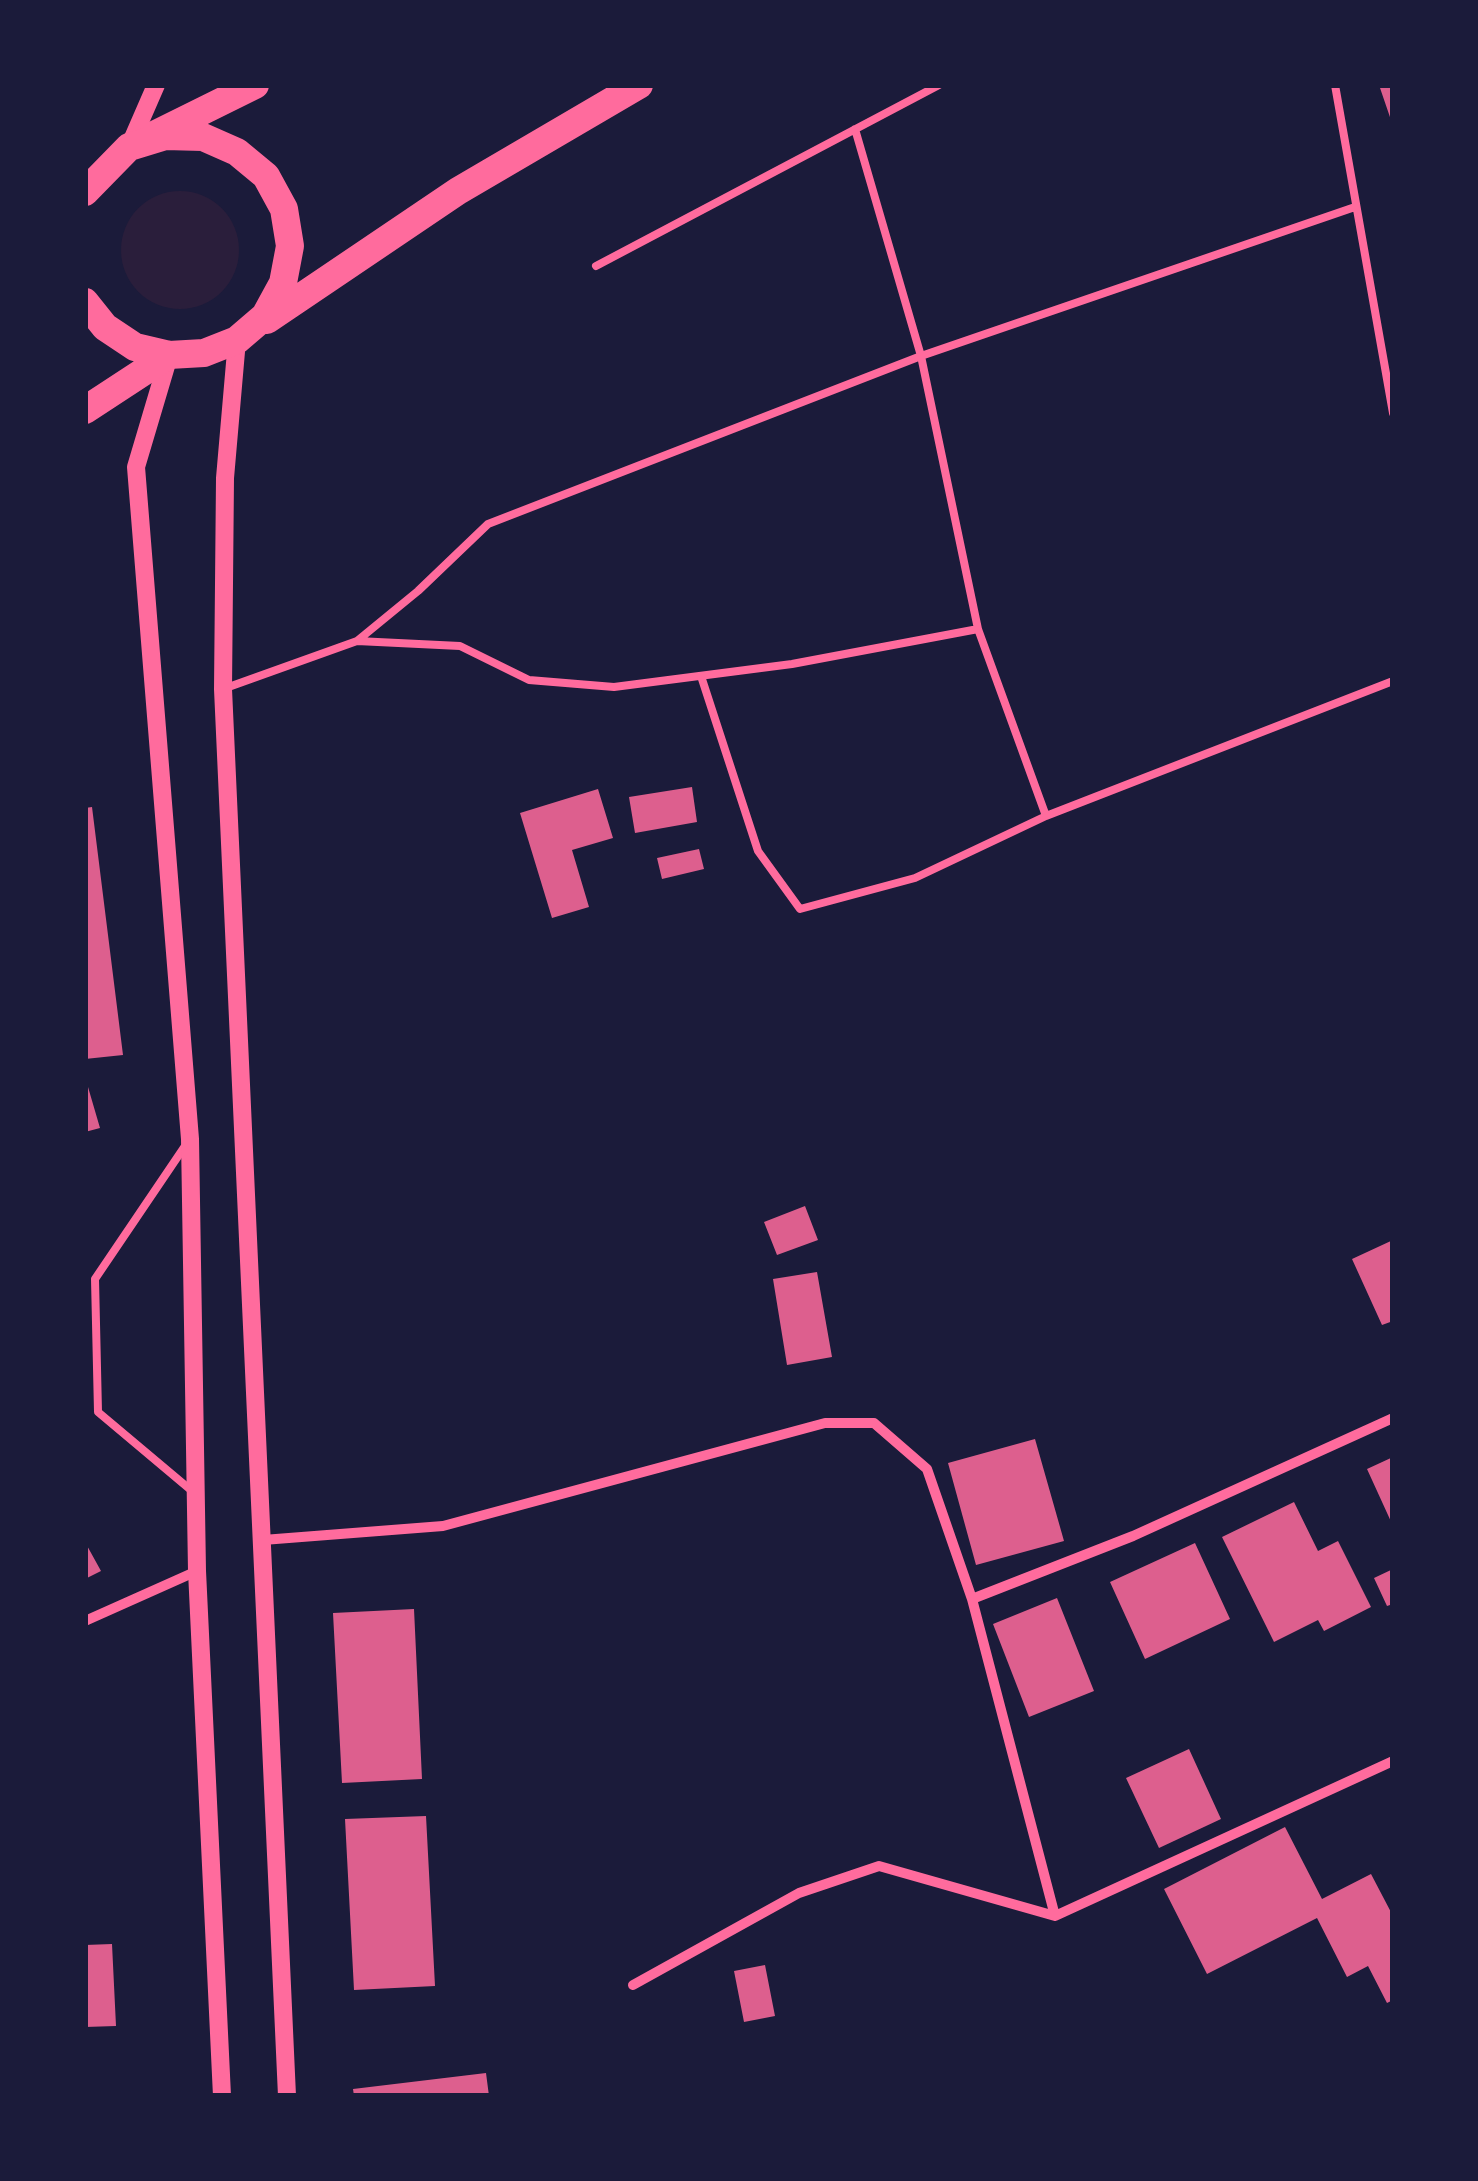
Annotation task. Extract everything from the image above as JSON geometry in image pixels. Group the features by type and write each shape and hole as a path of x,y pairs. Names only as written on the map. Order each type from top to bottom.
{"highway":[{"path":"85,182 129,147 255,85"},
{"path":"85,302 105,327 135,346 169,356 204,354 237,340 458,191 639,85"},
{"path":"85,192 129,147 165,136 203,138 238,152 266,176 284,210 290,246 284,283 265,316 237,340"},
{"path":"85,410 169,356"}],"street":[{"path":"129,147 156,85"},
{"path":"237,340 225,478 222,689 288,2096"},
{"path":"169,356 136,467 190,1138 197,1570 222,2096"},
{"path":"972,1599 1134,1536 1393,1418"},
{"path":"263,1540 443,1526 824,1423 874,1423 927,1469 972,1599 1055,1916"},
{"path":"85,1621 197,1570"},
{"path":"633,1985 799,1893 879,1866 1055,1916 1393,1761"}],"lane":[{"path":"596,266 939,85"},
{"path":"1336,85 1393,412"},
{"path":"854,130 922,356 978,629 1046,816"},
{"path":"222,689 357,641 418,591 488,524 922,356 1355,207"},
{"path":"357,641 460,646 529,680 614,687 792,664 978,629"},
{"path":"701,676 758,851 800,909 915,878 1046,816 1393,682"},
{"path":"190,1138 95,1278 95,1298 98,1412 195,1494"}],"shaded area":[{"path":"180,191 203,195 222,208 235,227 239,250 235,273 222,292 203,305 180,309 157,305 138,292 125,273 121,250 125,227 138,208 157,195"}],"building":[{"path":"1379,85 1393,85 1393,123 1392,123"},
{"path":"692,787 697,822 635,833 629,797"},
{"path":"598,789 613,838 572,850 589,907 552,918 520,813"},
{"path":"92,807 123,1055 85,1059 85,808"},
{"path":"699,849 704,869 662,879 657,858"},
{"path":"88,1087 100,1128 85,1132 85,1088"},
{"path":"805,1206 818,1240 777,1255 764,1222"},
{"path":"1393,1240 1393,1321 1382,1325 1352,1259"},
{"path":"817,1272 832,1357 787,1365 773,1279"},
{"path":"1035,1439 1064,1541 976,1565 948,1463"},
{"path":"1393,1457 1393,1526 1367,1469"},
{"path":"1294,1502 1318,1551 1338,1541 1371,1607 1324,1631 1318,1620 1274,1642 1222,1537"},
{"path":"85,1542 101,1571 85,1579"},
{"path":"1195,1543 1230,1619 1145,1659 1110,1582"},
{"path":"1393,1569 1393,1604 1387,1606 1374,1578"},
{"path":"1057,1598 1094,1691 1029,1717 993,1624"},
{"path":"414,1609 422,1779 342,1783 333,1613"},
{"path":"1189,1749 1221,1819 1159,1848 1126,1778"},
{"path":"426,1816 435,1986 354,1990 345,1819"},
{"path":"1285,1827 1322,1899 1371,1874 1393,1916 1393,2000 1387,2003 1368,1966 1347,1977 1317,1918 1207,1974 1164,1889"},
{"path":"112,1944 116,2026 85,2027 85,1945"},
{"path":"765,1965 775,2016 744,2022 734,1971"},
{"path":"486,2073 489,2096 354,2096 353,2089"}]}
